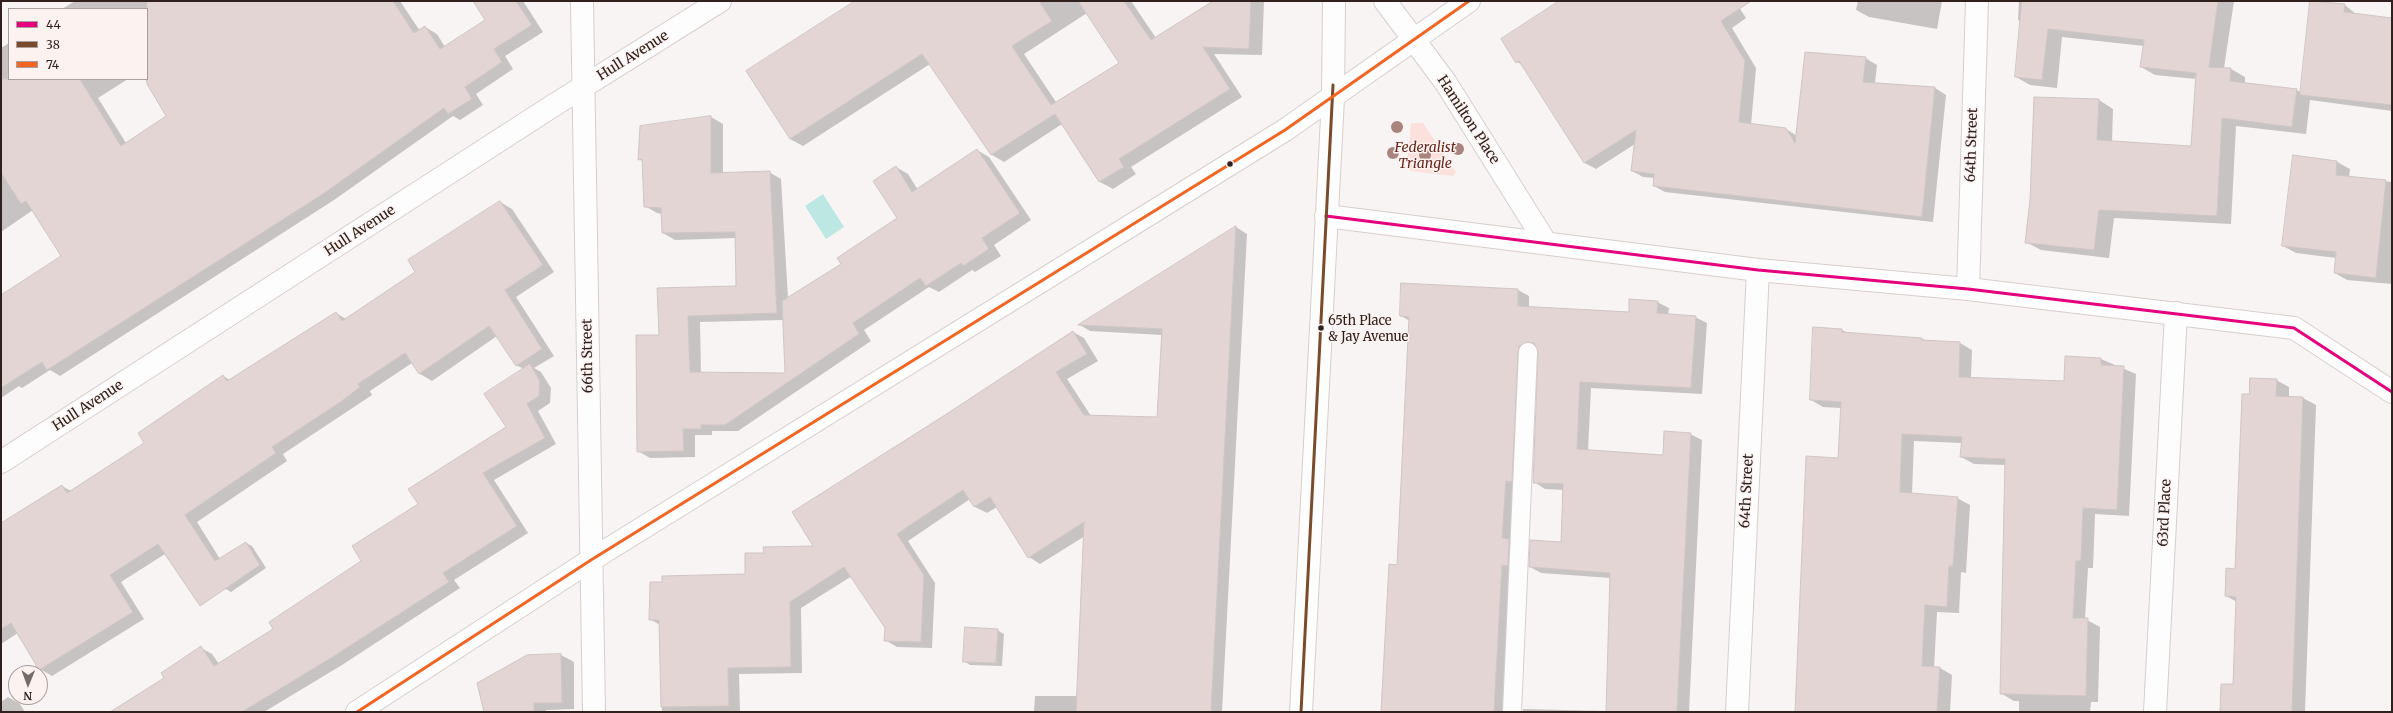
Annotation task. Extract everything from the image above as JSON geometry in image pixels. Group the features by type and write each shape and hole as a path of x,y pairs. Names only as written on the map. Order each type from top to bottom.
{"street":[{"name":"66th Street","path":"582,1 594,712"},
{"name":"Hull Avenue","path":"1,462 720,1"},
{"path":"1301,712 1333,98 1334,1"},
{"name":"Hamilton Place","path":"1385,1 1413,41 1446,83 1546,243"},
{"path":"357,712 591,560 1234,162 1333,98 1469,1"},
{"name":"64th Street","path":"1968,289 1977,1"},
{"path":"1326,216 1758,270 1968,289 2294,328 2392,392"},
{"name":"64th Street","path":"1737,712 1758,270"},
{"name":"63rd Place","path":"2155,712 2176,313"}],"lane":[{"path":"1512,712 1528,352"}],"green space":[{"name":"Federalist Triangle","path":"1411,123 1423,123 1456,172 1453,176 1411,171 1407,167"}],"water":[{"path":"823,194 844,227 826,239 805,206"}],"building":[{"path":"147,1 393,1 414,33 425,26 440,49 485,20 473,1 516,1 532,25 494,49 502,62 465,87 472,99 448,114 444,108 323,194 47,370 42,362 1,388 1,295 61,256 26,201 21,204 1,173 1,79 81,80 121,146 166,116 147,84"},
{"path":"855,1 1039,1 1052,21 1012,46 1051,105 1119,63 1078,1 1124,1 1151,40 1213,1 1251,1 1249,49 1203,47 1230,89 1119,159 1124,167 1099,182 1055,114 991,155 922,54 790,139 746,71"},
{"path":"1559,1 1751,1 1721,21 1745,61 1739,122 1786,128 1795,143 1805,52 1866,57 1863,82 1935,87 1922,217 1653,186 1654,174 1631,171 1636,130 1584,163 1519,61 1516,63 1501,39"},
{"path":"2022,1 2218,1 2209,67 2231,68 2230,81 2297,89 2292,127 2222,118 2217,216 2099,210 2094,250 2025,243 2030,200 2034,97 2099,99 2097,140 2191,146 2196,73 2140,67 2144,40 2048,29 2042,80 2015,77"},
{"path":"2310,1 2345,4 2344,12 2392,18 2392,105 2300,95"},
{"path":"711,116 711,173 770,171 777,313 688,316 690,372 785,373 782,301 841,264 837,258 897,218 873,181 896,166 912,192 977,149 1020,213 982,238 989,249 963,266 961,263 926,286 920,278 853,323 859,334 725,425 701,425 701,429 683,429 684,451 637,452 636,335 659,335 657,288 736,286 735,232 662,233 661,208 644,207 642,159 638,160 640,126"},
{"path":"2293,155 2337,161 2336,175 2386,180 2376,278 2334,273 2336,252 2282,246"},
{"path":"500,201 543,265 505,290 542,349 516,366 489,326 419,374 405,353 358,384 360,387 342,401 272,447 276,453 185,515 215,561 246,542 260,565 200,606 158,544 110,575 133,612 47,665 36,665 11,623 1,629 1,523 62,485 67,493 144,443 138,433 223,375 227,381 336,312 342,321 415,272 408,260"},
{"path":"1236,226 1211,712 1076,712 1084,522 1028,558 990,497 974,507 963,490 897,534 924,575 921,642 884,641 885,628 844,567 790,602 791,667 728,668 729,706 661,707 659,620 649,620 650,582 662,582 662,576 745,574 745,553 764,553 763,547 813,546 792,512 945,415 1073,331 1087,354 1056,372 1084,415 1157,417 1162,329 1078,325"},
{"path":"1401,283 1518,289 1518,306 1629,312 1629,299 1658,301 1657,313 1696,316 1691,388 1580,382 1577,449 1663,455 1664,431 1691,433 1677,712 1606,712 1610,573 1529,567 1530,540 1561,542 1563,484 1533,483 1538,352 1534,343 1528,342 1519,346 1518,352 1512,482 1506,481 1502,538 1509,539 1508,566 1502,565 1494,712 1381,712 1389,564 1397,565 1409,317 1400,316"},
{"path":"1813,327 1842,329 1842,332 1922,338 1922,340 1960,342 1959,377 2064,381 2065,356 2101,358 2101,365 2124,366 2117,510 2083,508 2081,561 2076,561 2073,618 2088,618 2086,696 2000,694 2005,459 1960,457 1962,437 1902,434 1900,492 1958,497 1953,566 1949,566 1947,607 1925,605 1922,666 1940,667 1937,712 1795,712 1806,456 1838,458 1841,402 1810,400"},
{"path":"530,364 540,381 539,396 527,404 545,438 483,473 517,526 443,573 449,582 331,658 242,712 110,712 164,678 161,673 201,646 214,666 273,629 269,622 361,561 352,546 418,504 408,489 506,427 484,394"},
{"path":"2250,378 2277,379 2276,396 2303,397 2292,712 2220,712 2221,684 2233,684 2236,597 2225,596 2226,568 2235,569 2242,394 2249,394"},
{"path":"965,627 998,629 996,663 963,662"},
{"path":"561,654 562,703 534,703 534,712 484,712 477,683 527,655"}],"transit line":[{"name":"74","path":"357,712 591,560 1285,130 1469,1"},
{"name":"38","path":"1301,712 1333,85"},
{"name":"44","path":"1326,216 1758,270 1968,289 2294,328 2392,392"}],"place":[{"name":"65th Place & Jay Avenue","path":"1321,328"}]}
